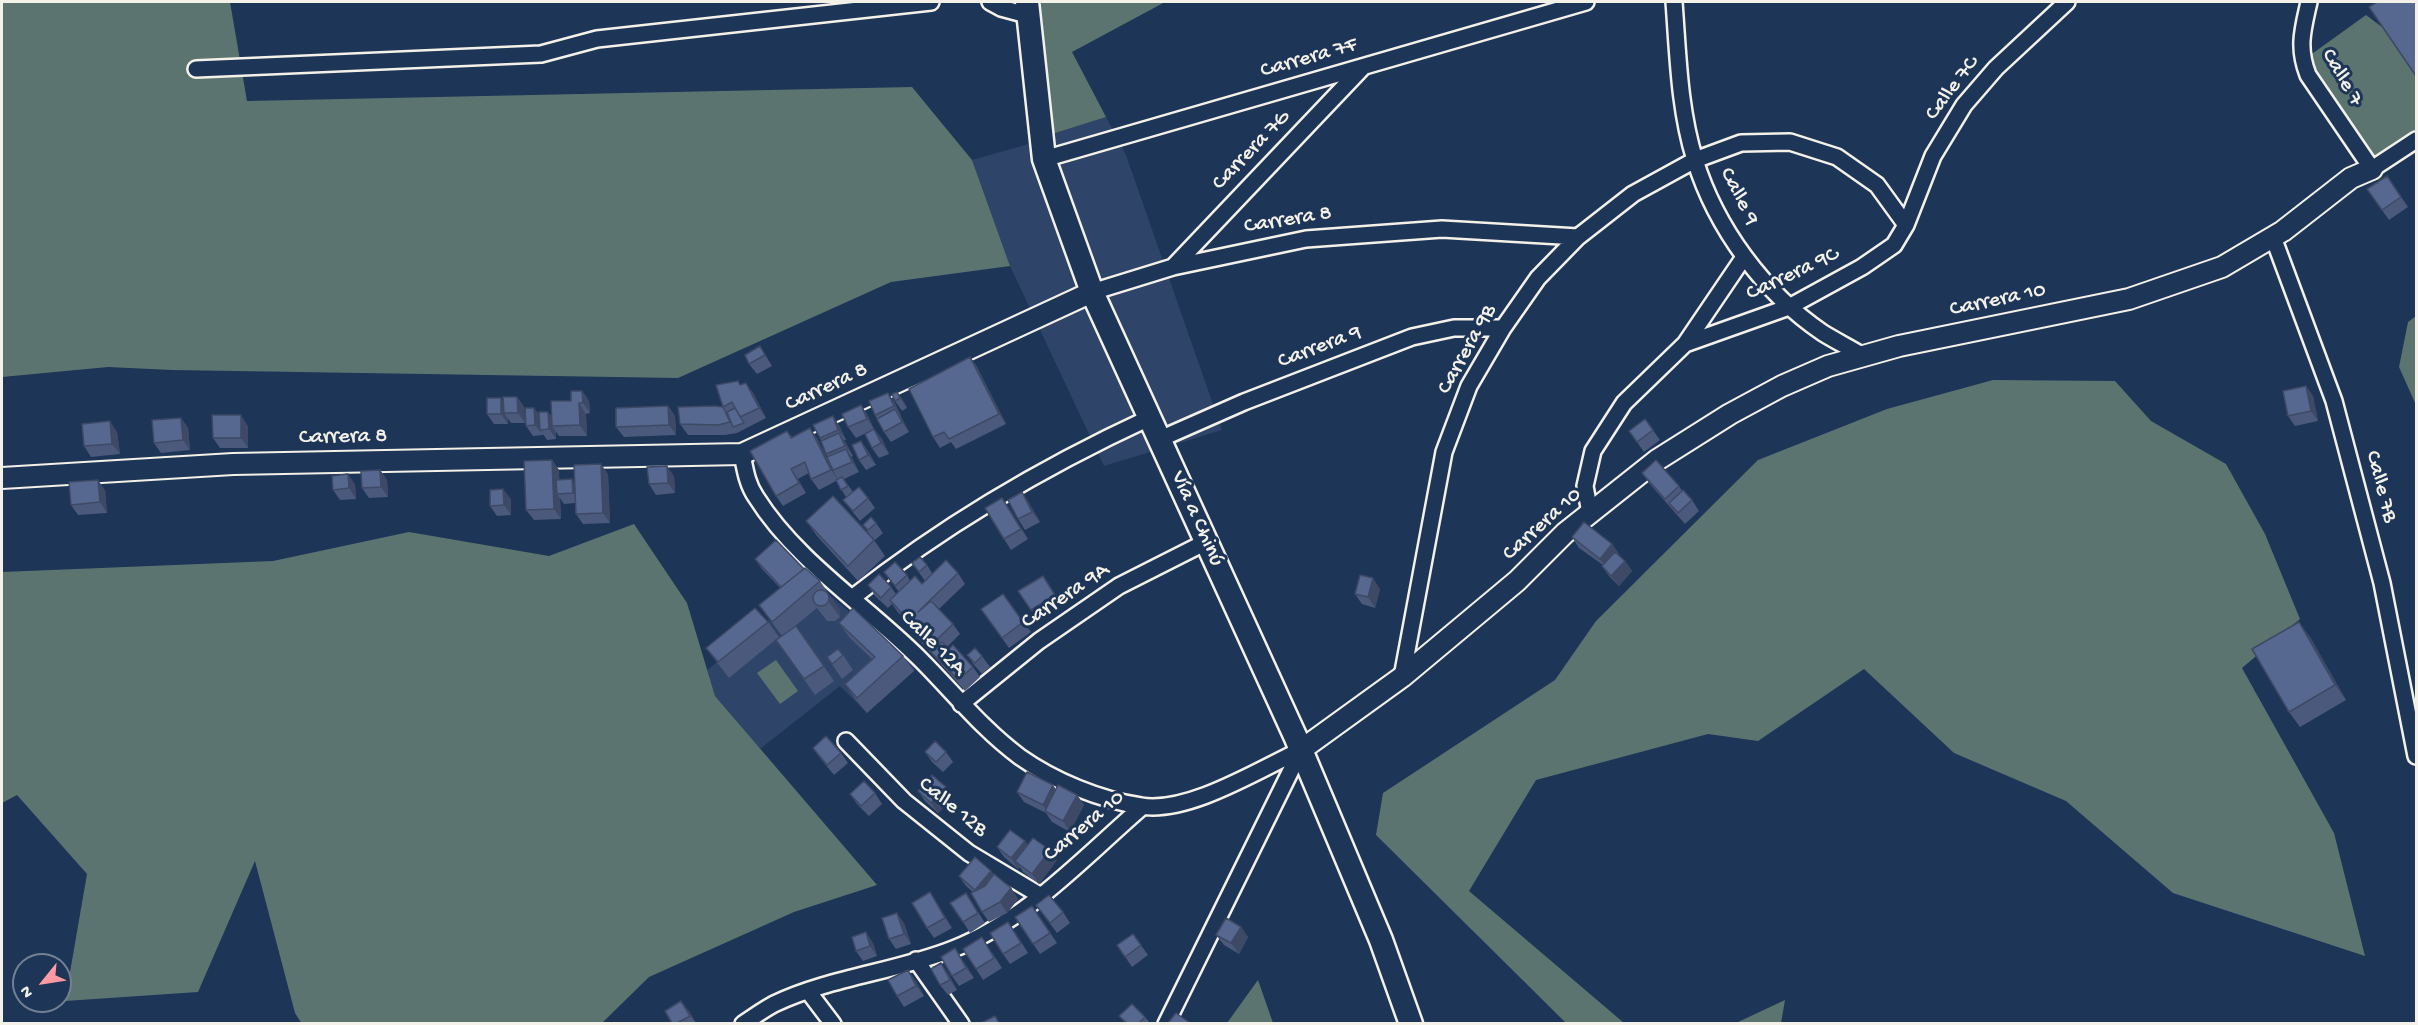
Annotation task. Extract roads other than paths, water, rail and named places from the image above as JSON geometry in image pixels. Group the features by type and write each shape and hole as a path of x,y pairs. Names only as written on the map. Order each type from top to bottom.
{"main road":[{"name":"Vía a Chinú","path":"1027,8 1044,159 1092,292 1301,750 1381,940 1411,1023"}],"street":[{"path":"196,69 541,54 597,39 827,8 931,2"},
{"path":"990,2 1001,8 1027,8"},
{"name":"Carrera 7F","path":"1044,159 1586,2"},
{"name":"Calle 9","path":"1674,2 1682,94 1695,160 1715,211 1744,257 1789,307 1823,333 1863,356"},
{"name":"Calle 7C","path":"1906,225 1933,156 1964,105 1996,69 2067,2"},
{"name":"Calle 7","path":"2309,2 2301,39 2302,61 2308,75 2372,169"},
{"name":"Carrera 7G","path":"1173,267 1364,66"},
{"name":"Carrera 10","path":"743,1023 773,1005 808,991 952,949 992,931 1041,896 1142,807 1168,807 1189,802 1301,750 1402,677 1517,582 1565,533 1657,460 1730,414 1782,386 1819,370 1863,356 2129,299 2222,267 2273,237 2351,178 2372,169 2416,140"},
{"path":"1695,160 1741,143 1790,142 1837,156 1877,185 1906,225"},
{"name":"Carrera 9B","path":"1402,677 1444,452 1469,386 1503,328 1538,278 1578,237 1633,194 1695,160"},
{"name":"Carrera 9C","path":"1684,344 1789,307 1862,267 1894,245 1906,225"},
{"name":"Carrera 8","path":"2,478 233,464 742,454 1092,292 1173,267 1306,239 1442,229 1578,237"},
{"name":"Calle 7B","path":"2273,237 2334,401 2382,583 2416,756"},
{"name":"Carrera 9C","path":"1590,513 1585,486 1593,451 1624,403 1684,344 1744,257"},
{"name":"Carrera 9","path":"1160,439 1244,402 1412,337 1454,328 1503,328"},
{"path":"852,598 906,556 1011,488 1082,449 1149,418"},
{"name":"Calle 12A","path":"742,454 747,477 755,496 796,547 919,659 961,704 1006,746 1036,767 1070,784 1142,807"},
{"name":"Carrera 9A","path":"961,704 1039,641 1119,586 1206,542"},
{"name":"Calle 12B","path":"846,741 904,801 969,853 1041,896"},
{"path":"1166,1023 1301,750"},
{"path":"916,960 961,1023"},
{"path":"808,991 833,1023"}]}
